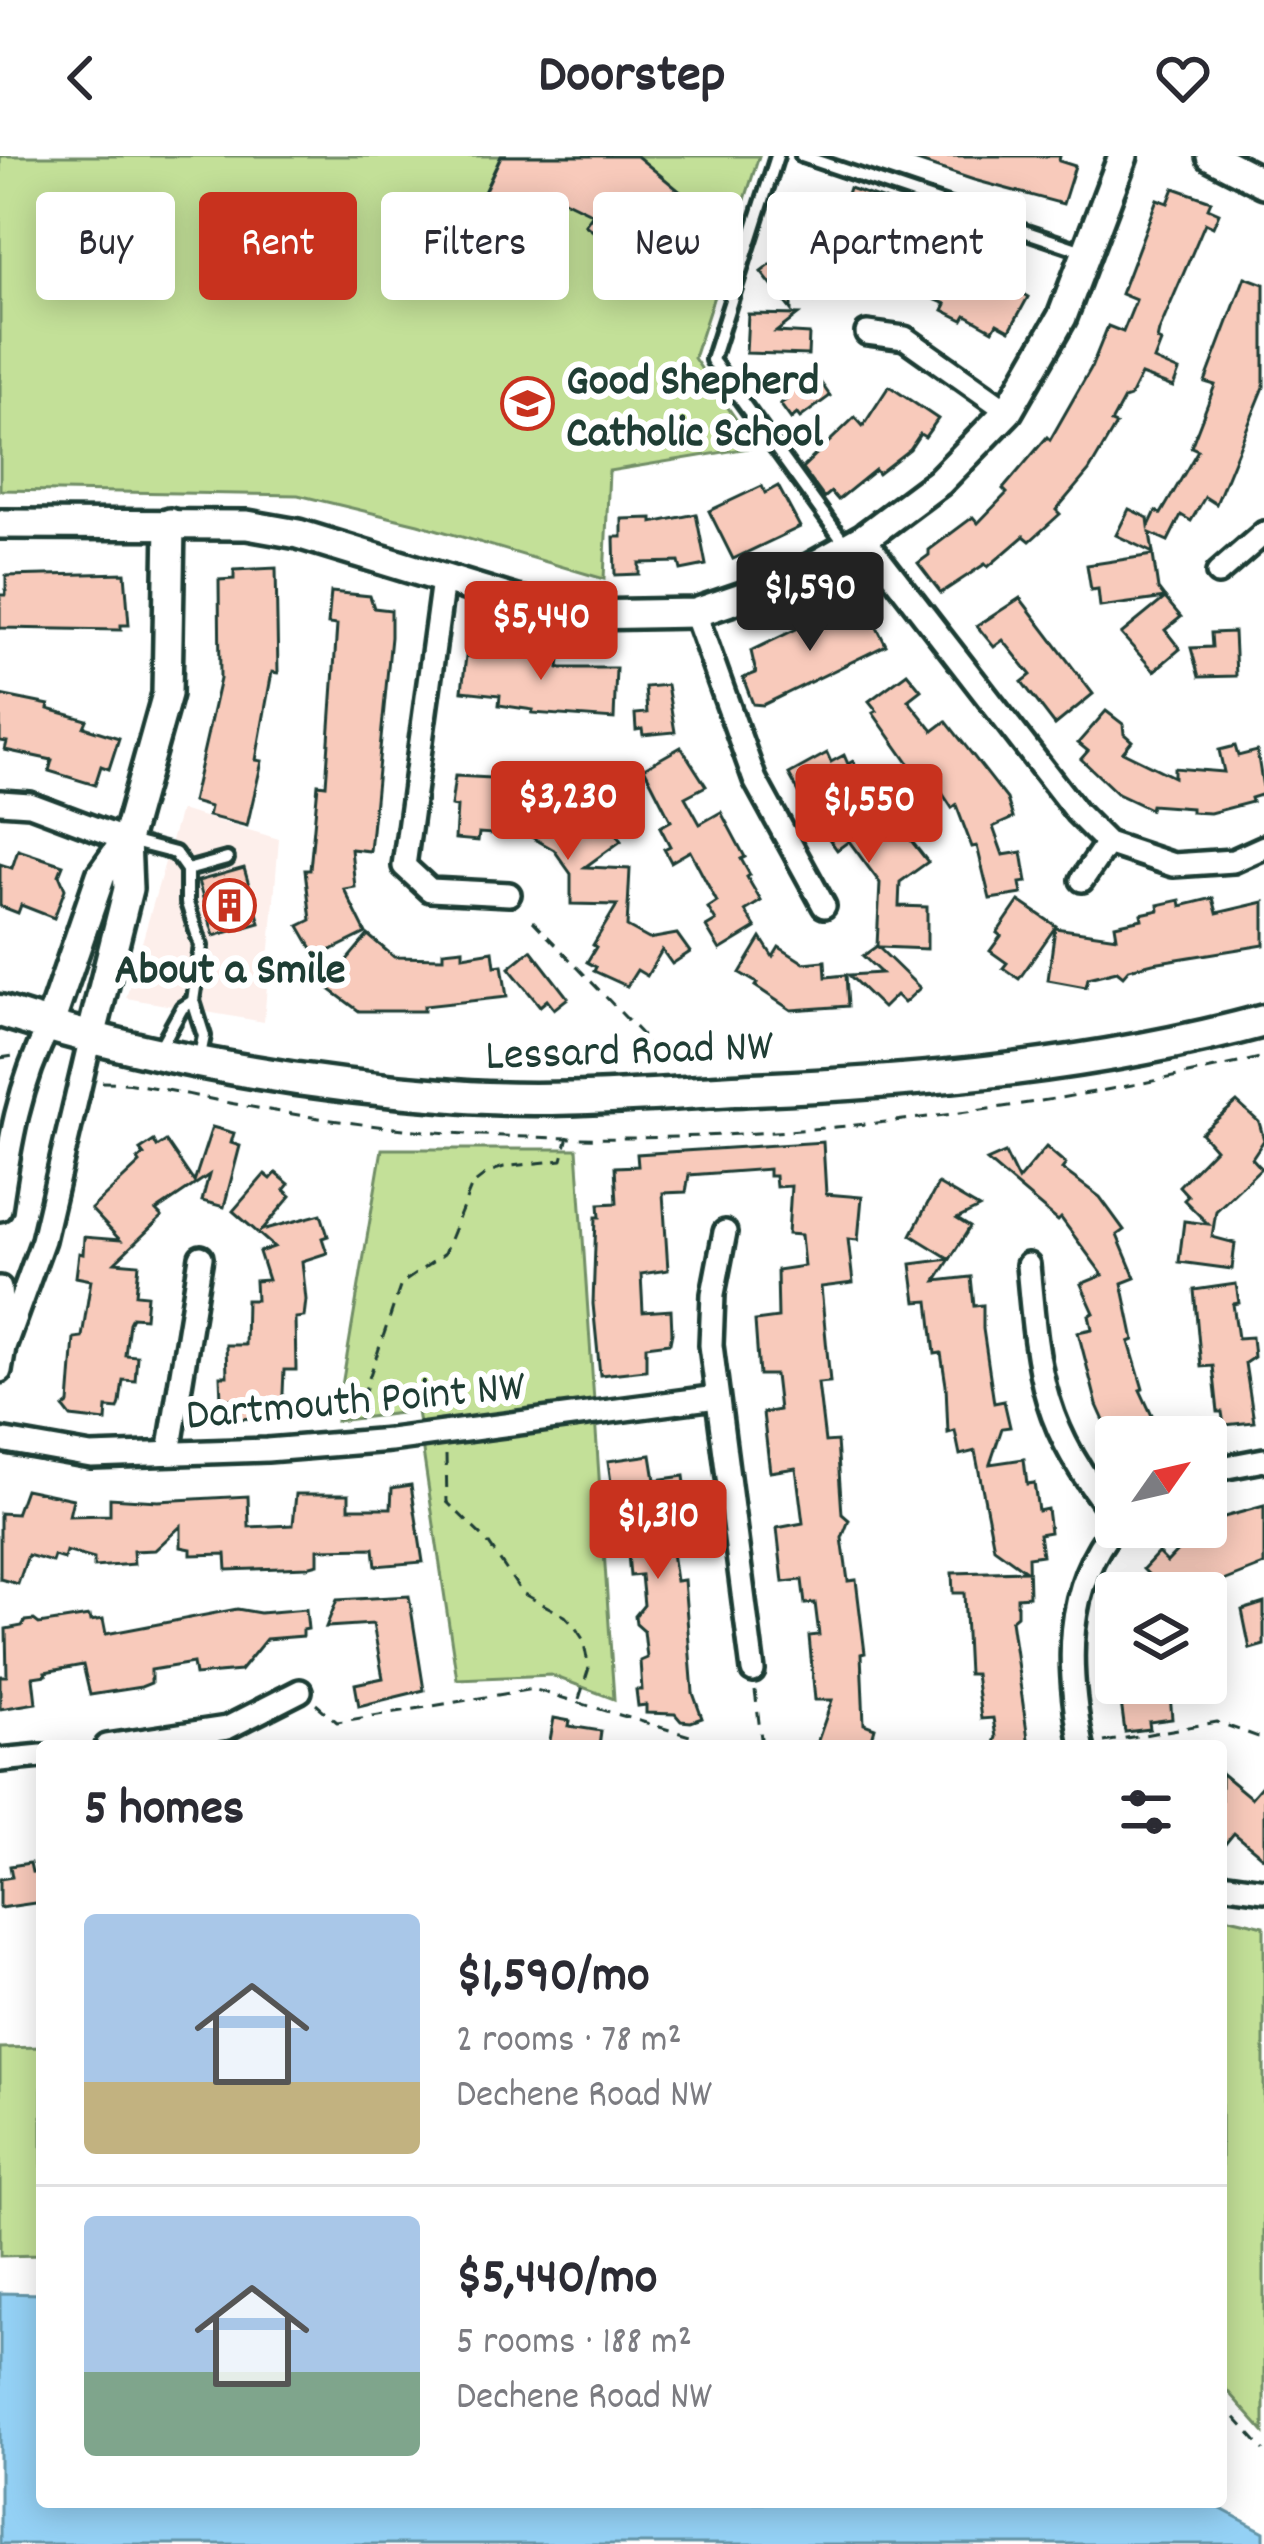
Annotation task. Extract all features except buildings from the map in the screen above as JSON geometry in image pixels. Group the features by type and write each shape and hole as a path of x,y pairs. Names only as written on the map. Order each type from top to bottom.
{"main road":[{"name":"Lessard Road NW","path":"0,1011 91,1037 261,1074 456,1097 857,1085 970,1075 1166,1043 1264,1021"}],"street":[{"path":"0,524 247,526 298,534 517,601 586,614 695,614 784,584 855,542 939,482 1008,411 1062,317 1123,156"},
{"path":"1211,156 1264,183"},
{"path":"867,333 904,338 1008,411"},
{"path":"0,1371 4,1346 44,1240 128,889 126,840 166,694 170,523"},
{"path":"1218,573 1264,533"},
{"path":"855,542 1077,813 1107,843 1173,865 1233,861 1264,847"},
{"path":"443,580 404,866 430,890 508,894"},
{"path":"695,614 755,780 824,906"},
{"path":"0,802 30,804 126,840"},
{"path":"0,1208 10,1133 32,1058 49,1026 101,875 126,840"},
{"path":"1082,880 1107,843"},
{"path":"725,1232 712,1318 717,1397 753,1671"},
{"path":"169,1453 201,1258"},
{"path":"1028,1265 1043,1392 1067,1450 1095,1491"},
{"path":"0,1288 4,1346"},
{"name":"Dartmouth Point NW","path":"0,1440 91,1456 373,1442 717,1397"},
{"path":"1227,1467 1264,1460"},
{"path":"1081,1740 1072,1618 1100,1548"},
{"path":"147,1740 227,1728 300,1691"},
{"path":"0,1760 36,1757"},
{"path":"1227,1885 1264,1890"}],"lane":[{"path":"777,156 712,360 855,542"},
{"path":"802,156 1088,253"},
{"path":"126,840 175,853 187,870 187,903 201,946 193,1001 204,1036 199,1060"},
{"path":"187,870 227,860"},
{"path":"158,1052 182,1008 193,1001"}],"path":[{"path":"533,921 646,1040 652,1057"},
{"path":"0,1058 32,1058"},
{"path":"360,1420 400,1284 444,1254 472,1185 504,1167 562,1160 568,1136"},
{"path":"446,1455 447,1502 486,1540 517,1587 565,1616 583,1640 590,1668 578,1701"},
{"path":"753,1671 761,1740"},
{"path":"300,1691 337,1722 532,1689 704,1740"},
{"path":"1117,1740 1217,1721 1264,1738"},
{"path":"1227,2409 1264,2450"}],"shaded area":[{"path":"180,810 279,839 264,1022 126,998"}],"green space":[{"path":"0,156 759,156 743,206 743,192 593,192 593,300 713,300 694,358 755,447 609,471 604,579 418,524 298,495 0,490"},
{"path":"382,1149 577,1149 614,1699 551,1675 457,1679 417,1411 336,1421"},
{"path":"1227,1917 1264,1926 1264,2432 1227,2391"},
{"path":"36,2047 36,2255 0,2256 0,2048"}],"water":[{"path":"0,2293 36,2294 36,2508 1219,2508 1264,2532 1264,2544 0,2544"}],"place":[{"name":"Good Shepherd Catholic School","path":"527,403"},
{"name":"About a Smile","path":"230,905"}]}
